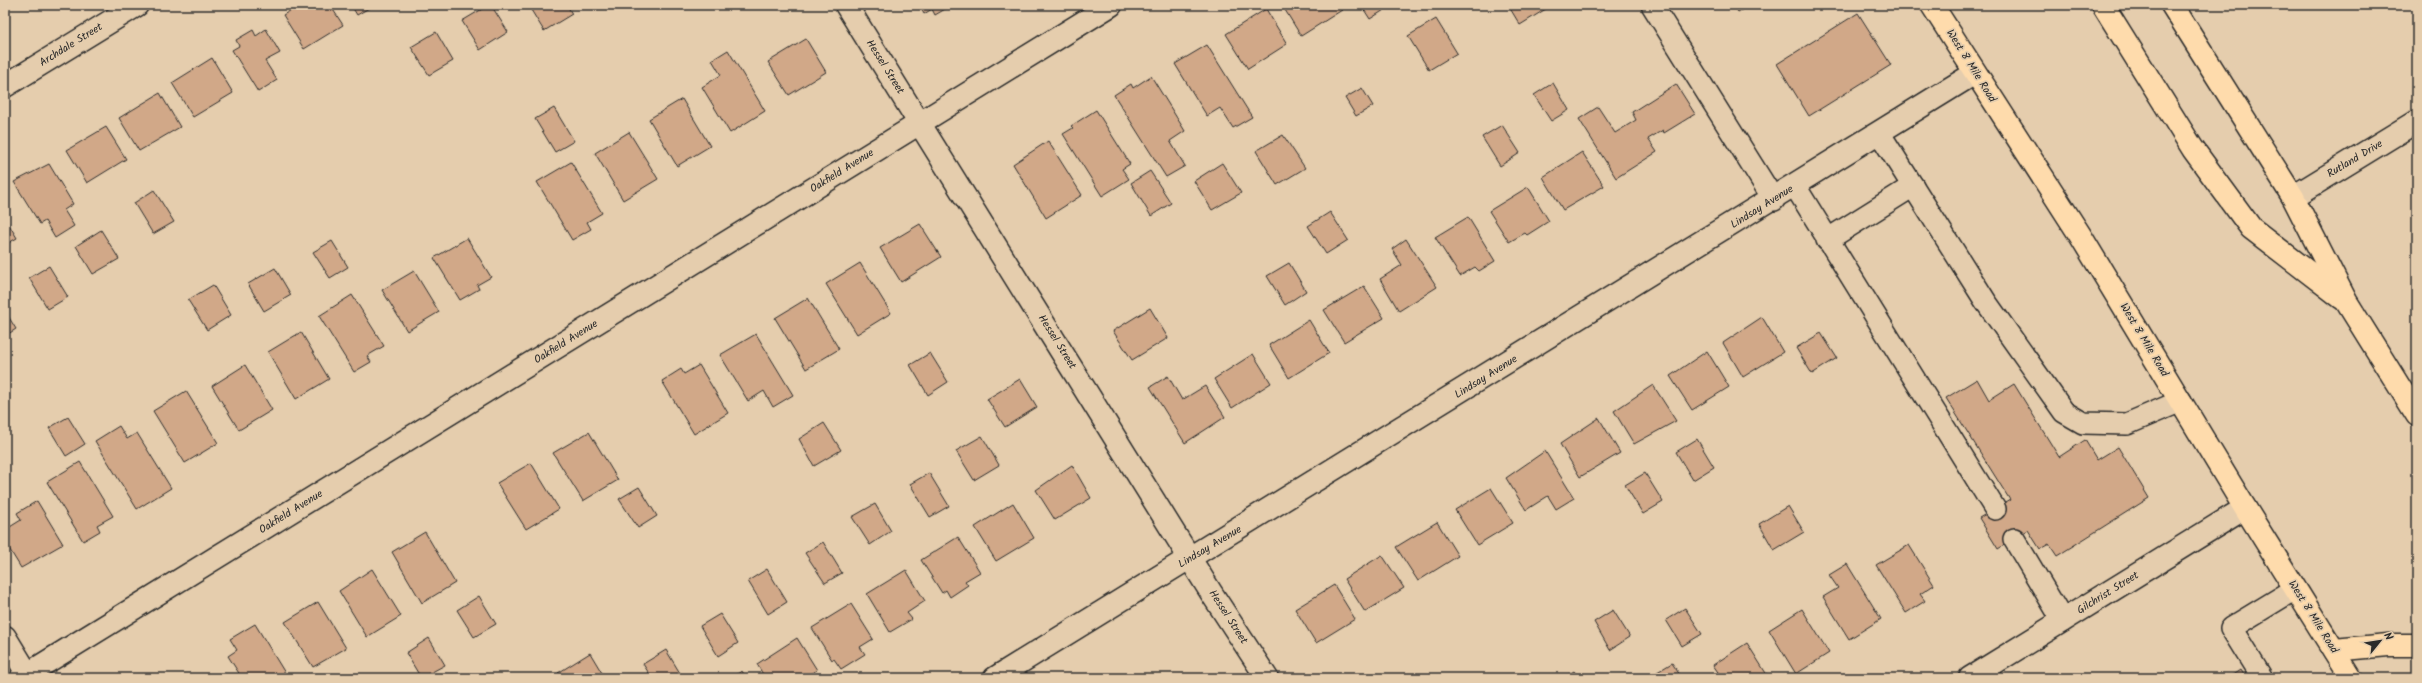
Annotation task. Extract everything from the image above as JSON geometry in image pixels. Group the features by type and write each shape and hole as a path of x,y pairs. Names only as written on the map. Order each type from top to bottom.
{"highway":[{"name":"West 8 Mile Road","path":"1932,5 2080,235 2245,508 2351,678"},
{"path":"2103,5 2193,149 2251,228 2346,301"},
{"path":"2172,5 2294,197 2346,301 2417,415"},
{"path":"2334,650 2388,645 2417,646"}],"street":[{"name":"Archdale Street","path":"5,86 136,5"},
{"name":"Hessel Street","path":"846,5 1267,678"},
{"name":"Oakfield Avenue","path":"26,677 1111,5"},
{"name":"Lindsay Avenue","path":"995,678 1774,200 1975,73"},
{"name":"Rutland Drive","path":"2294,197 2417,121"},
{"name":"Gilchrist Street","path":"1970,678 2245,508"},
{"path":"5,637 26,677"}],"lane":[{"path":"1652,5 1774,200"},
{"path":"1880,134 1986,302 2064,412 2083,423 2127,424 2181,401"},
{"path":"1795,186 1827,240 1995,509"},
{"path":"1827,240 1913,186"},
{"path":"2014,538 2063,621"},
{"path":"2262,678 2231,628 2295,588"}],"building":[{"path":"300,5 330,5 343,25 304,49 283,15"},
{"path":"351,5 374,5 357,15"},
{"path":"491,5 508,32 480,50 462,21"},
{"path":"528,5 567,5 572,14 544,31"},
{"path":"919,5 946,5 947,8 935,15 932,9 924,14"},
{"path":"1282,5 1339,5 1342,10 1301,36"},
{"path":"1361,5 1392,5 1370,19"},
{"path":"1508,5 1548,5 1549,7 1520,25"},
{"path":"1734,5 1750,5 1738,12"},
{"path":"1266,9 1287,44 1248,69 1226,34"},
{"path":"1858,13 1891,65 1809,116 1777,64"},
{"path":"1436,19 1457,53 1429,70 1408,36"},
{"path":"266,29 280,53 265,61 277,80 258,92 232,50 239,46 236,40 253,30 256,36"},
{"path":"436,32 453,61 429,75 411,47"},
{"path":"806,39 826,72 789,95 768,62"},
{"path":"1207,45 1252,117 1233,128 1220,108 1207,116 1175,64"},
{"path":"728,50 765,111 730,133 702,87 721,75 712,60"},
{"path":"212,58 233,93 193,117 172,83"},
{"path":"1151,76 1185,131 1170,141 1185,166 1166,177 1114,95 1131,84 1133,88"},
{"path":"1553,83 1569,110 1551,121 1534,95"},
{"path":"1676,84 1695,114 1664,133 1663,130 1648,139 1657,152 1616,178 1579,119 1598,107 1615,133 1636,120 1632,112"},
{"path":"1362,88 1373,106 1356,116 1345,98"},
{"path":"160,93 180,127 139,151 119,118"},
{"path":"682,99 710,146 677,166 649,119"},
{"path":"554,108 574,141 555,152 535,119"},
{"path":"1096,110 1130,164 1122,169 1129,179 1102,196 1063,134 1073,128 1071,126"},
{"path":"1502,125 1520,153 1500,166 1482,137"},
{"path":"106,127 126,159 87,183 67,150"},
{"path":"629,132 658,179 623,200 595,153"},
{"path":"1283,135 1305,168 1277,185 1256,151"},
{"path":"1048,141 1082,195 1046,218 1013,164"},
{"path":"1582,152 1604,186 1563,210 1543,177"},
{"path":"571,162 602,213 587,222 591,229 572,240 537,182"},
{"path":"1222,163 1241,193 1212,210 1194,181"},
{"path":"49,164 73,204 64,210 74,226 55,238 45,221 40,224 14,182"},
{"path":"1150,171 1171,203 1151,216 1131,183"},
{"path":"1528,187 1549,221 1527,235 1525,233 1509,242 1489,211"},
{"path":"154,190 174,222 153,234 134,203"},
{"path":"1330,212 1348,240 1326,254 1308,226"},
{"path":"1468,217 1495,261 1479,271 1475,267 1460,276 1435,237"},
{"path":"5,218 17,238 5,245"},
{"path":"920,224 941,257 901,282 880,248"},
{"path":"101,230 119,259 93,274 76,246"},
{"path":"467,238 491,277 477,285 479,289 460,300 434,258"},
{"path":"1406,239 1437,287 1399,311 1380,279 1402,265 1392,249"},
{"path":"332,241 348,267 330,278 313,252"},
{"path":"860,263 891,313 857,334 826,284"},
{"path":"1289,263 1306,291 1285,305 1267,276"},
{"path":"49,266 68,297 48,309 29,278"},
{"path":"275,268 291,295 264,311 248,284"},
{"path":"414,271 439,312 407,331 382,290"},
{"path":"213,285 231,315 207,330 188,300"},
{"path":"1364,286 1384,318 1344,342 1324,310"},
{"path":"352,295 384,346 367,356 371,362 354,372 319,316"},
{"path":"808,298 839,349 806,369 775,318"},
{"path":"1150,308 1168,338 1132,360 1113,331"},
{"path":"5,311 16,329 5,336"},
{"path":"1762,317 1783,352 1743,377 1723,343"},
{"path":"1309,320 1329,353 1289,378 1269,345"},
{"path":"301,332 329,379 296,399 268,352"},
{"path":"1821,333 1837,358 1812,374 1796,348"},
{"path":"756,334 793,395 773,407 764,391 748,401 720,355"},
{"path":"1707,351 1729,387 1692,410 1670,376"},
{"path":"930,353 948,382 928,395 910,365"},
{"path":"1253,354 1271,383 1232,408 1214,379"},
{"path":"245,365 272,410 239,430 212,386"},
{"path":"699,365 728,413 694,434 662,381 681,369 684,374"},
{"path":"1168,376 1182,400 1205,386 1225,417 1185,443 1150,387"},
{"path":"1020,379 1037,407 1005,427 987,399"},
{"path":"1977,379 1989,400 2014,384 2059,457 2085,440 2097,460 2118,447 2149,498 2057,556 2049,544 2040,549 2028,530 1998,549 1979,518 2010,500 1946,398"},
{"path":"1653,385 1676,421 1634,444 1614,411"},
{"path":"186,391 218,443 185,463 153,411"},
{"path":"68,417 85,444 66,456 49,428"},
{"path":"1599,418 1620,453 1580,477 1560,444"},
{"path":"824,423 841,450 814,466 799,439"},
{"path":"119,426 127,439 137,433 171,488 137,509 95,441"},
{"path":"589,432 618,480 583,501 553,453"},
{"path":"982,436 999,465 974,480 956,451"},
{"path":"1697,439 1714,467 1693,480 1676,452"},
{"path":"1545,451 1574,498 1556,509 1548,496 1526,510 1506,478"},
{"path":"80,462 113,516 97,525 100,531 83,541 47,482"},
{"path":"531,463 559,509 526,529 497,483"},
{"path":"1072,465 1091,498 1055,520 1036,490"},
{"path":"929,473 949,506 930,517 910,484"},
{"path":"1645,473 1663,502 1643,514 1625,485"},
{"path":"639,487 657,516 638,528 619,499"},
{"path":"1491,488 1513,523 1477,545 1455,510"},
{"path":"37,501 63,544 21,568 5,542 5,530 21,520 17,513"},
{"path":"1013,503 1034,538 996,561 975,527"},
{"path":"875,504 891,531 870,545 852,517"},
{"path":"1788,506 1804,532 1774,550 1759,524"},
{"path":"1437,522 1458,556 1418,581 1396,547"},
{"path":"425,532 455,583 422,603 392,552"},
{"path":"958,537 980,572 965,581 968,585 950,597 946,590 942,593 921,560"},
{"path":"823,542 842,573 825,583 805,553"},
{"path":"1909,545 1934,585 1920,594 1925,601 1906,613 1876,565"},
{"path":"1382,555 1404,588 1365,612 1344,579"},
{"path":"1847,564 1881,619 1849,639 1823,597 1838,588 1829,575"},
{"path":"372,569 401,616 367,637 339,591"},
{"path":"767,569 787,602 768,614 748,581"},
{"path":"906,570 925,601 907,613 912,619 890,632 867,594"},
{"path":"1334,585 1355,619 1316,643 1295,609"},
{"path":"479,596 496,624 474,637 457,610"},
{"path":"318,602 346,648 313,667 285,622"},
{"path":"851,604 873,639 860,647 865,654 841,669 834,659 832,660 812,628"},
{"path":"1685,608 1702,634 1682,646 1666,620"},
{"path":"1802,609 1829,653 1796,674 1769,630"},
{"path":"1613,610 1630,637 1610,650 1594,622"},
{"path":"720,614 738,643 718,656 700,626"},
{"path":"255,624 288,678 242,678 228,656 237,650 230,639"},
{"path":"429,638 445,665 421,678 406,653"},
{"path":"797,638 817,670 803,678 765,678 757,664"},
{"path":"1747,643 1769,678 1722,678 1713,665"},
{"path":"666,650 683,678 652,678 643,664"},
{"path":"590,653 605,678 561,678 558,673"},
{"path":"1672,663 1682,678 1656,678 1654,674"},
{"path":"2240,670 2245,678 2228,678"},
{"path":"742,671 746,678 730,678"},
{"path":"1574,671 1579,678 1563,678"}]}
